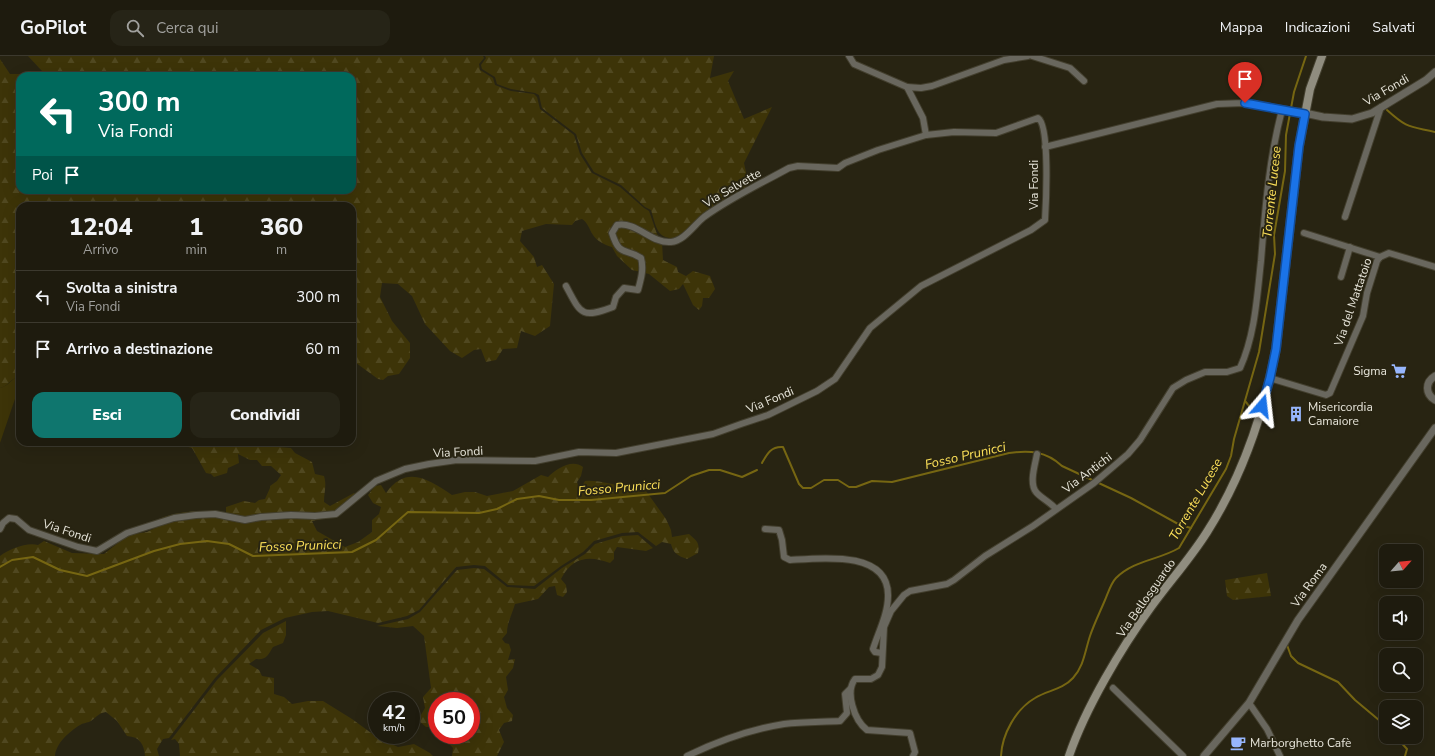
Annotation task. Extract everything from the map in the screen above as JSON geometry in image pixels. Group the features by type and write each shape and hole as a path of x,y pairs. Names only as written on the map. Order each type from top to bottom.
{"main road":[{"name":"Via Bellosguardo","path":"1069,756 1105,680 1150,608 1198,546 1222,507 1248,449 1270,378 1276,349 1302,113 1322,56"}],"street":[{"path":"849,56 854,64 907,87 921,88 932,86 1004,60 1028,56"},
{"path":"1032,56 1070,68 1084,81"},
{"name":"Via Fondi","path":"0,529 3,522 9,518 16,519 29,530 78,547 97,551 127,532 174,518 214,514 246,520 284,515 315,516 336,514 376,481 405,469 429,464 457,460 535,461 579,452 616,453 713,434 768,414 812,394 835,379 870,328 921,286 1030,230 1045,220 1045,147 1217,104 1245,103 1302,113 1352,119 1381,107 1426,80 1435,72"},
{"path":"907,87 924,118 926,135 954,132 996,133 1038,118 1044,125 1045,147"},
{"path":"1345,217 1381,107"},
{"name":"Via Antichi","path":"850,689 855,679 871,679 878,675 882,667 884,627 892,611 904,595 910,591 947,584 954,580 985,556 1033,526 1094,483 1128,454 1140,440 1173,388 1186,380 1205,372 1227,372 1240,368 1248,350 1257,299 1266,206 1276,133 1282,110"},
{"name":"Via Selvette","path":"566,286 577,305 584,312 594,314 612,307 616,297 624,288 638,290 643,265 641,258 636,254 623,252 616,244 612,233 617,225 624,224 663,242 679,240 703,218 723,204 789,168 798,166 838,168 845,163 878,150 926,135"},
{"path":"1304,233 1380,257"},
{"path":"1341,277 1350,247"},
{"name":"Via del Mattatoio","path":"1270,378 1326,395 1330,393 1363,316 1368,288 1377,261 1380,257 1389,253 1435,266"},
{"path":"1435,376 1431,378 1427,386 1429,394 1435,400"},
{"name":"Via Roma","path":"1204,756 1249,703 1298,620 1435,428"},
{"path":"1037,454 1033,481 1034,489 1056,509"},
{"path":"765,529 779,530 784,557 790,560 840,558 857,560 883,575 887,581 888,597 873,649 874,652 882,653"},
{"path":"1113,688 1183,756"},
{"path":"687,756 705,748 758,730 785,724 840,721 847,712 845,694 850,689"},
{"path":"850,689 853,705 862,726 867,730 910,733 915,752 913,756"},
{"path":"1249,703 1267,729 1280,756"}],"green space":[{"path":"28,56 483,56 484,58 479,64 480,70 493,78 495,85 511,91 534,94 537,97 540,109 574,135 580,154 592,173 620,187 649,211 657,234 662,242 663,260 677,267 678,272 686,276 693,271 710,276 715,289 709,298 703,298 702,306 699,310 693,305 683,284 679,289 670,291 649,274 632,270 617,256 612,247 601,242 595,237 582,219 575,221 572,225 546,224 522,231 520,241 534,257 537,267 542,265 554,284 550,326 535,336 521,331 517,348 503,349 496,360 486,362 481,349 474,350 462,358 450,351 425,324 412,296 398,284 382,283 380,297 392,321 410,343 410,358 399,374 388,376 383,380 378,379 356,363 356,202 16,202 16,377 0,388 0,59 10,74 16,74 16,194 356,194 356,72 41,72 42,71"},
{"path":"485,56 714,56 710,78 734,71 728,81 744,119 772,107 744,163 749,186 726,197 676,238 664,237 656,226 651,210 645,207 621,185 594,172 582,153 576,134 542,108 539,95 511,89 497,84 495,77 482,69 481,65 486,58"},
{"path":"16,378 15,399 0,443 0,388"},
{"path":"184,446 278,446 291,448 295,453 312,462 315,474 324,476 324,502 330,506 354,493 359,498 337,514 312,521 317,531 345,547 358,542 372,532 372,520 379,514 381,507 373,503 368,495 375,486 381,485 386,493 394,484 402,479 410,477 427,480 452,495 465,492 475,492 487,496 513,491 541,475 548,477 564,466 574,464 583,467 581,476 577,482 578,485 582,486 585,481 622,486 641,484 666,519 671,530 672,537 689,534 697,542 699,547 698,553 687,559 681,557 676,554 671,544 662,542 656,546 638,532 622,533 594,541 583,552 534,586 508,585 485,566 474,565 456,567 419,610 407,616 378,623 328,611 312,612 285,618 261,630 215,678 169,738 163,739 157,749 159,756 145,756 144,748 140,742 135,738 127,736 117,721 106,712 100,714 92,721 81,724 68,734 60,742 55,756 0,756 0,556 18,547 29,544 38,545 44,541 72,553 104,554 128,535 147,532 159,526 159,519 166,516 210,511 226,513 226,507 244,501 255,503 259,500 265,499 270,486 277,481 281,475 271,466 262,466 257,460 250,460 238,454 239,463 228,468 227,473 214,477 211,474 206,473 192,448"},
{"path":"638,535 653,548 646,551 617,547 614,552 614,559 610,563 595,559 576,562 570,566 561,579 566,585 567,592 563,597 557,595 555,586 549,587 538,599 515,604 507,633 502,639 505,643 509,644 511,650 508,660 515,659 513,668 506,677 508,690 504,697 507,708 513,715 512,721 504,723 499,730 504,742 497,756 452,756 453,748 449,744 480,744 480,692 428,692 428,727 426,727 420,722 420,717 425,708 423,697 431,688 424,636 413,626 397,628 377,626 408,619 420,612 457,570 474,568 484,569 507,587 535,589 562,568 585,554 595,544 622,536"},
{"path":"1267,573 1271,596 1233,600 1227,596 1225,580"},
{"path":"286,621 286,635 283,643 273,647 265,658 256,659 249,664 259,670 262,676 274,678 274,694 284,697 292,704 308,701 323,701 368,731 368,744 391,744 398,747 414,744 433,756 180,756 179,744 175,739 171,740 217,680 263,633"}],"waterway":[{"name":"Torrente Lucese","path":"1001,756 1004,739 1016,715 1035,698 1064,685 1077,673 1082,663 1093,627 1114,580 1131,567 1179,548 1226,469 1231,456 1234,439 1259,352 1275,254 1274,235 1285,171 1286,135 1294,92 1306,56"},
{"path":"1387,110 1400,121 1409,126 1435,132"},
{"name":"Torrente Lucese","path":"1245,401 1250,407"},
{"name":"Fosso Prunicci","path":"762,463 772,449 783,447 799,484 803,488 811,488 824,480 838,480 849,487 856,487 872,481 892,482 1009,453 1037,453 1050,457 1062,466 1131,498 1180,525 1191,528"},
{"name":"Fosso Prunicci","path":"0,567 12,560 33,557 60,570 87,576 154,551 180,544 207,541 229,544 253,556 352,552 376,540 408,512 479,513 497,509 517,499 539,496 559,500 591,500 665,493 691,476 709,470 720,470 742,477 757,470"},
{"path":"1287,645 1291,656 1298,663 1338,682 1355,700 1379,720"},
{"path":"1402,744 1407,749 1405,756"}],"place":[{"name":"Sigma","path":"1399,371"},
{"name":"Misericordia Camaiore","path":"1296,414"},
{"name":"Marborghetto Cafè","path":"1238,743"}],"route":[{"path":"1245,103 1305,114 1299,146 1276,349 1262,406"}]}
